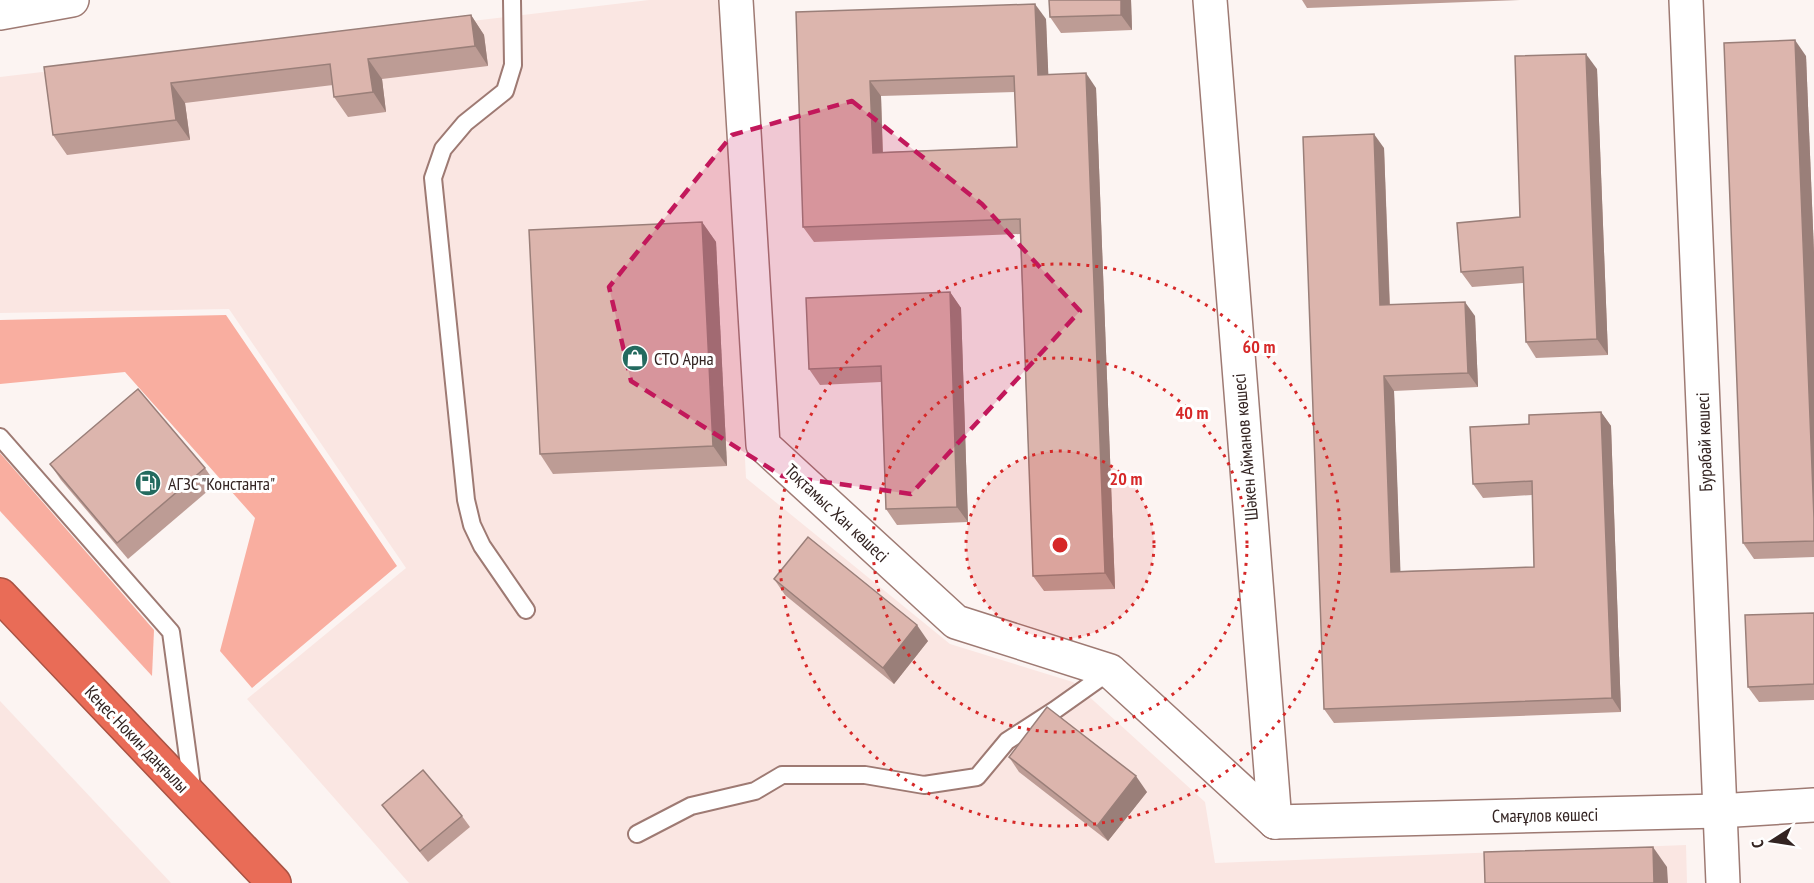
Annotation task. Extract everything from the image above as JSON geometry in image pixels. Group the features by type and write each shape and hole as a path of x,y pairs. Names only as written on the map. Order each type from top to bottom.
{"highway":[{"name":"Кеңес Нокин даңғылы","path":"0,595 274,883"}],"street":[{"path":"0,13 72,0"},
{"name":"Тоқтамыс Хан көшесі","path":"736,0 763,445 956,622 1110,671 1275,822"},
{"name":"Шәкен Айманов көшесі","path":"1210,0 1275,822"},
{"name":"Бурабай көшесі","path":"1686,0 1723,883"},
{"name":"Смағұлов көшесі","path":"1275,822 1719,811 1814,805"}],"lane":[{"path":"512,0 513,65 506,91 465,123 443,149 433,178 465,500 471,525 482,546 526,610"},
{"path":"0,436 171,632 194,798"},
{"path":"637,834 691,806 755,791 782,775 865,775 924,785 977,777 1007,741 1110,671"}],"highlighted area":[{"path":"852,101 982,204 1080,311 911,494 782,476 631,381 609,287 732,135"}],"shaded area":[{"path":"649,0 721,0 746,478 950,644 1073,682 1205,802 1215,863 1686,845 1687,883 409,883 247,699 406,568 229,309 0,313 0,77"},
{"path":"226,315 397,566 252,688 220,651 255,518 125,372 0,384 0,320"},
{"path":"0,453 154,630 152,676 0,511"},
{"path":"0,701 171,883 0,883"}],"building":[{"path":"1049,0 1121,0 1121,15 1050,17"},
{"path":"1035,4 1038,75 1086,73 1105,573 1033,576 1020,219 803,227 796,12","holes":["1014,76 1017,147 873,153 870,81"]},
{"path":"471,15 475,46 368,59 373,92 334,97 330,64 171,83 176,120 53,135 44,67"},
{"path":"1795,40 1814,541 1743,543 1724,43"},
{"path":"1586,54 1597,339 1526,342 1523,267 1461,272 1457,223 1520,217 1515,56"},
{"path":"1374,134 1380,305 1465,302 1468,373 1384,376 1391,572 1534,567 1532,481 1473,484 1470,427 1529,424 1529,415 1601,412 1612,698 1324,709 1303,137"},
{"name":"СТО Арна","path":"702,222 713,446 540,454 529,230"},
{"path":"950,292 957,507 886,509 881,366 809,369 806,298"},
{"path":"138,389 205,468 117,543 50,464"},
{"path":"808,537 917,625 883,668 774,579"},
{"path":"1814,613 1814,684 1748,687 1745,615"},
{"path":"1047,707 1136,776 1097,826 1009,757"},
{"path":"423,770 462,816 420,851 382,805"},
{"path":"1653,847 1654,883 1485,883 1484,852"}],"place":[{"name":"СТО Арна","path":"635,358"},
{"name":"АГЗС \"Константа\"","path":"148,483"}]}
